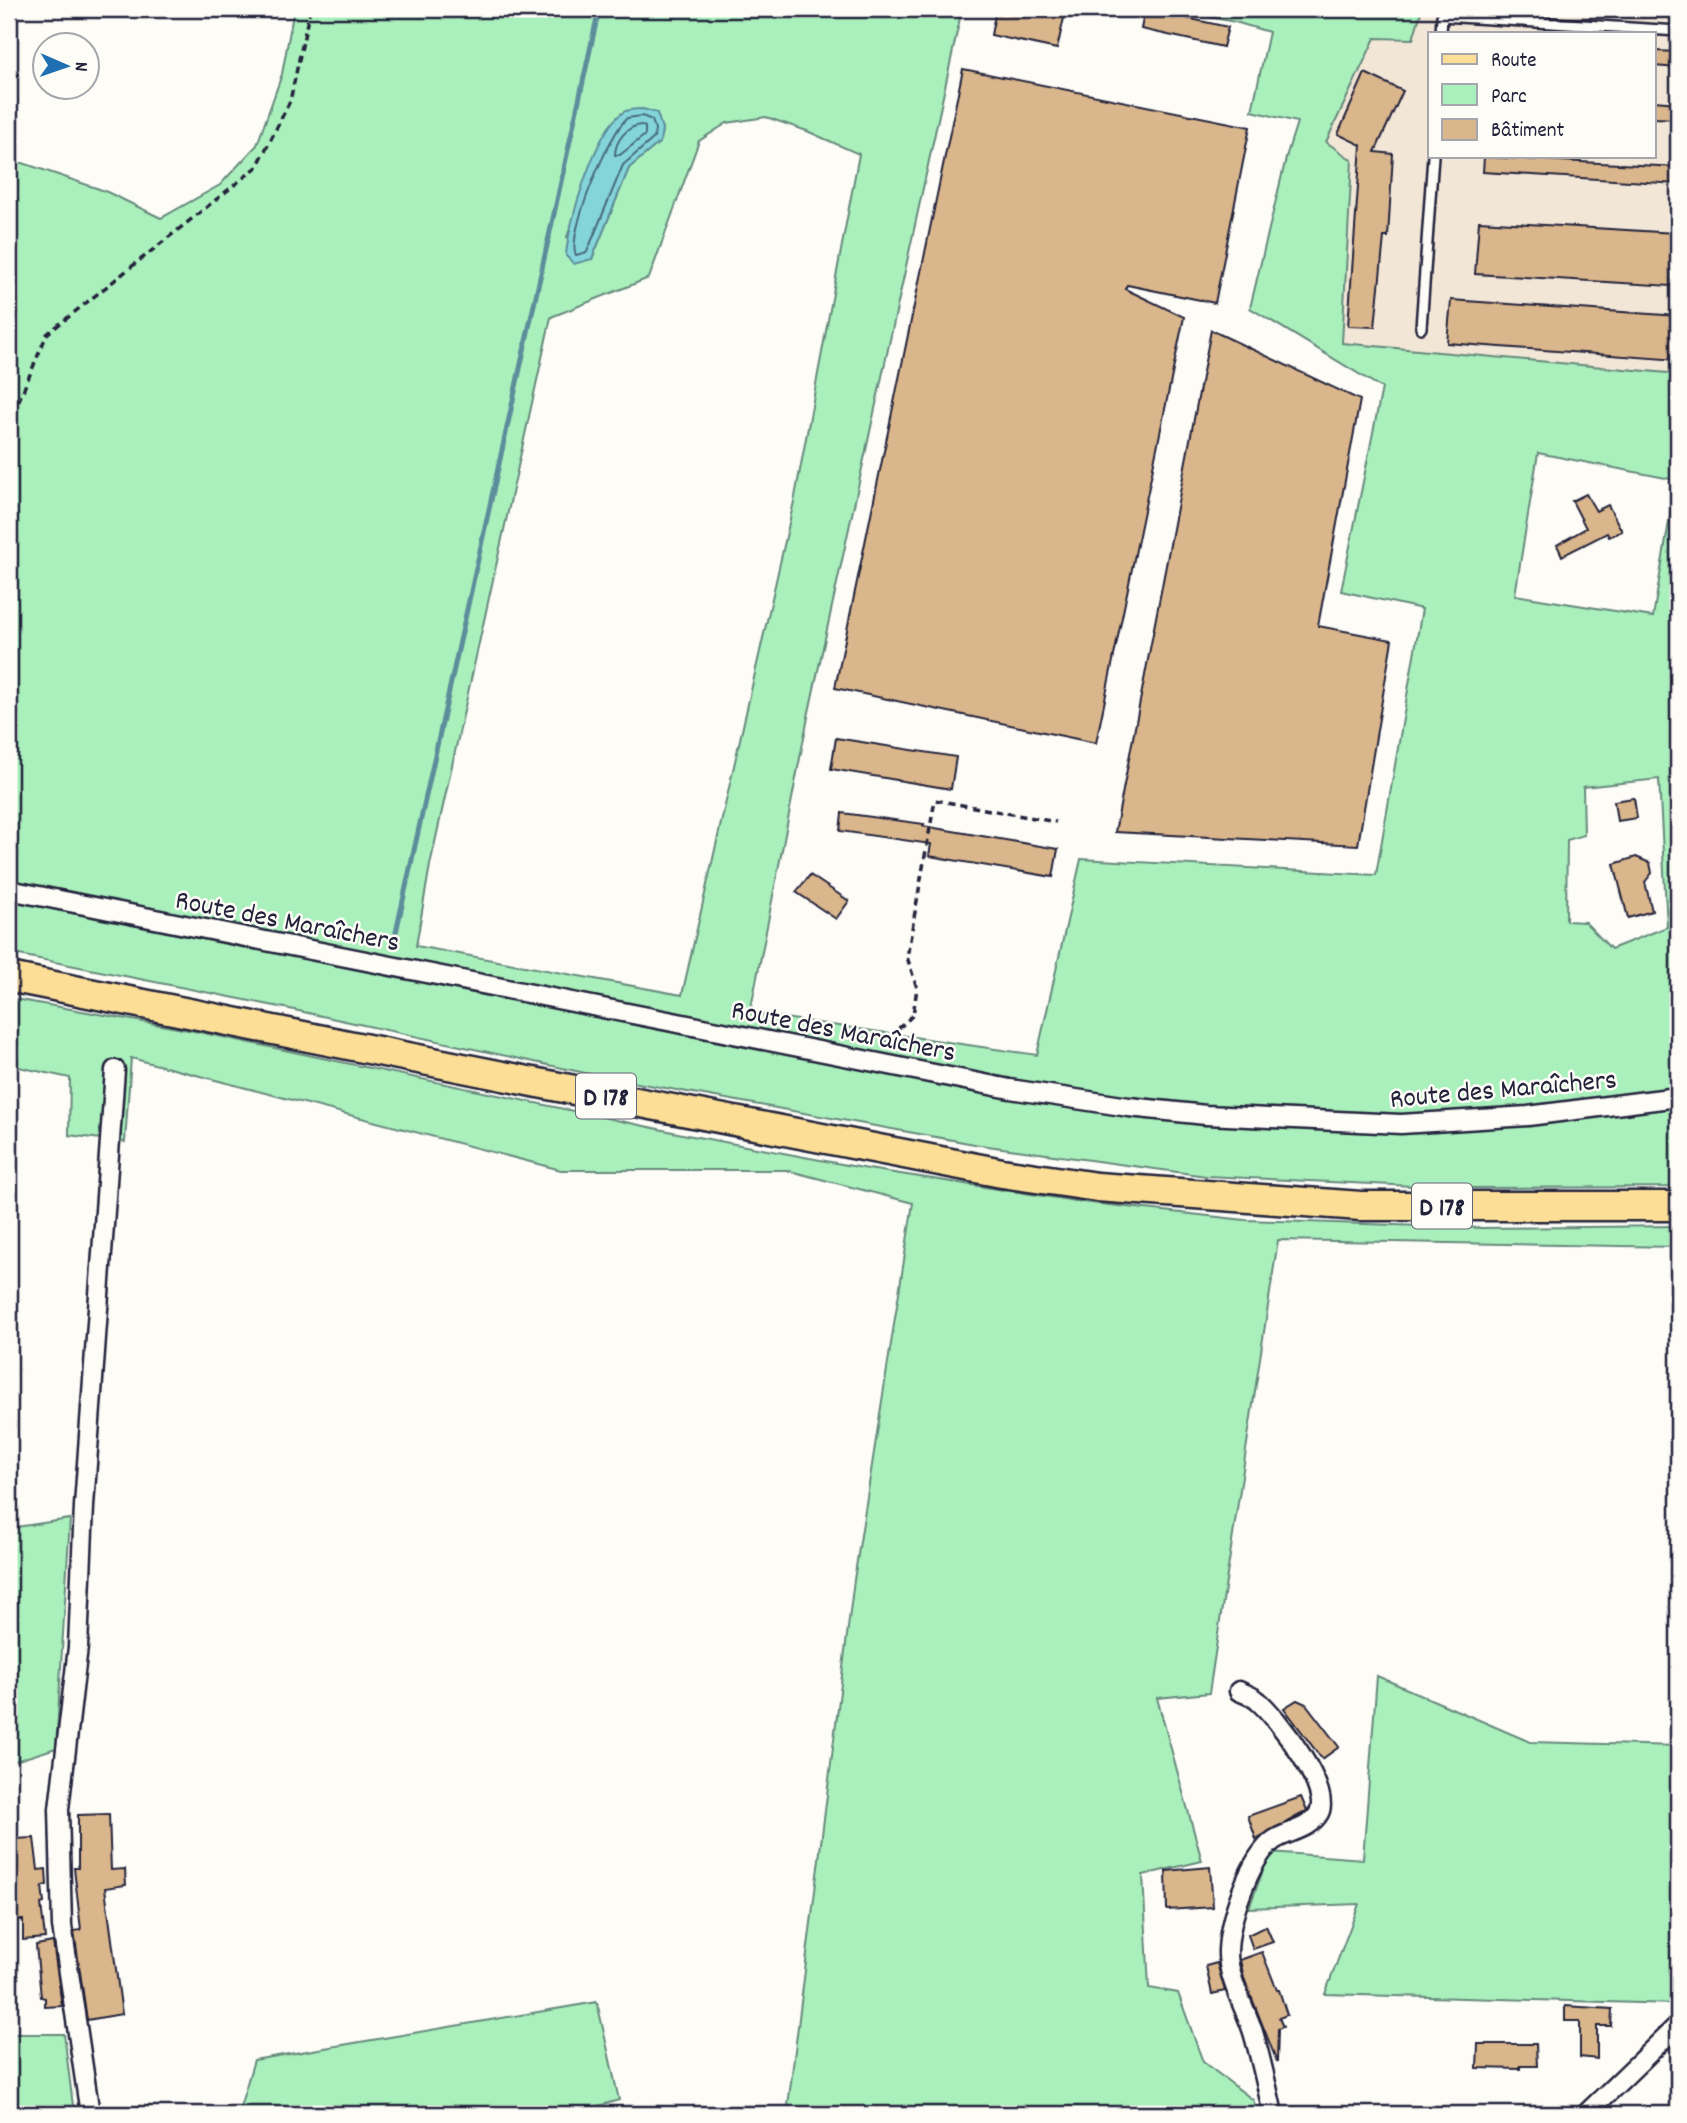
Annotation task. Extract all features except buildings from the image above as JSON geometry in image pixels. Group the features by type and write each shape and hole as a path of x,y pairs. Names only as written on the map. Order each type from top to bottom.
{"main road":[{"name":"D 178","path":"9,977 1002,1173 1097,1186 1361,1206 1678,1206"}],"street":[{"name":"Route des Maraîchers","path":"9,890 1010,1089 1129,1107 1206,1115 1401,1124 1528,1116 1678,1097"},
{"path":"90,2114 62,1926 59,1809 78,1647 84,1506 114,1070"},
{"path":"1240,1691 1258,1700 1286,1734 1316,1779 1321,1794 1320,1811 1310,1824 1274,1840 1252,1868 1239,1903 1228,1952 1273,2114"},
{"path":"1586,2114 1678,2025"}],"lane":[{"path":"1441,32 1442,16 1678,31"},
{"path":"1421,328 1433,158"}],"path":[{"path":"9,424 47,334 257,167 290,101 310,9"},
{"path":"854,1058 882,1044 913,1015 917,988 907,957 935,800 1056,822"}],"shaded area":[{"path":"1422,9 1678,9 1678,374 1342,343 1352,161 1326,142 1375,38 1413,39"}],"green space":[{"path":"294,9 962,9 809,712 750,1013 1037,1055 1081,859 1376,875 1422,609 1341,591 1382,388 1250,308 1297,122 1252,111 1269,32 1235,22 1168,9 1422,9 1413,39 1375,38 1326,142 1352,160 1342,343 1678,374 1678,1187 1456,1188 1206,1176 980,1145 599,1076 285,1008 9,953 9,163 23,163 105,191 161,218 220,185 257,145 282,74","holes":["766,117 807,131 859,154 795,497 682,995 416,946 430,865 551,317 649,278 699,141 727,123","662,129 660,142 629,168 592,259 567,237 571,226","1538,453 1676,480 1653,617 1515,595","1659,779 1667,927 1611,949 1585,922 1566,921 1567,840 1584,835 1583,787"]},
{"path":"9,998 194,1031 687,1135 868,1169 1082,1202 1245,1220 1482,1228 1678,1226 1678,1247 1278,1240 1209,1693 1157,1698 1202,1861 1143,1875 1149,1988 1178,1993 1203,2062 1253,2100 1259,2114 787,2114 854,1580 913,1203 786,1170 561,1170 131,1058 125,1142 69,1135 70,1078 9,1065"},
{"path":"70,1519 56,1748 9,1763 9,1528"},
{"path":"1377,1676 1530,1742 1678,1746 1678,2009 1676,2004 1325,1994 1359,1904 1249,1908 1270,1852 1363,1859"},
{"path":"597,2002 619,2100 570,2114 238,2114 254,2060"},
{"path":"9,2034 64,2034 74,2114 9,2114"}],"water":[{"path":"643,109 657,113 662,129 660,142 629,168 592,259 574,264 566,256 568,241 577,201 593,158 612,123 622,113"}],"waterway":[{"path":"393,946 599,9"}]}
